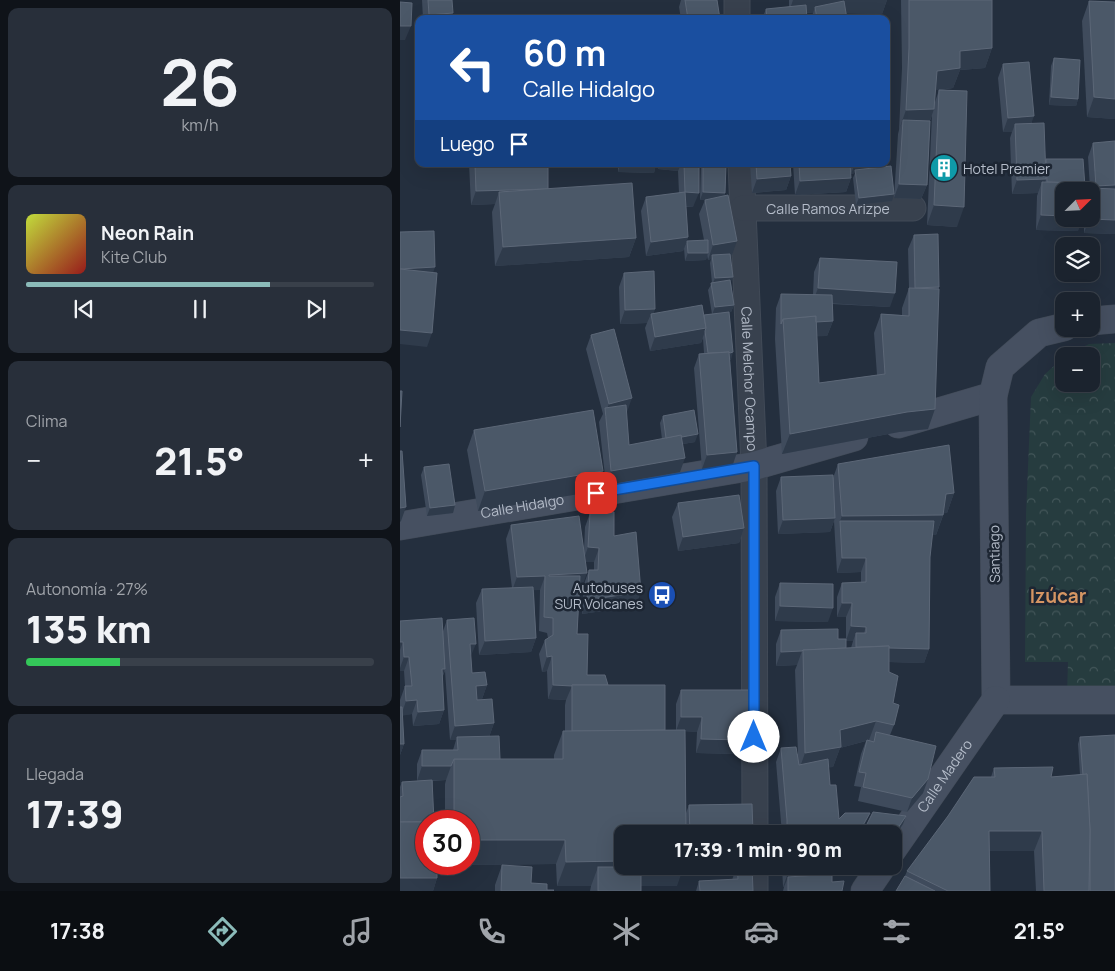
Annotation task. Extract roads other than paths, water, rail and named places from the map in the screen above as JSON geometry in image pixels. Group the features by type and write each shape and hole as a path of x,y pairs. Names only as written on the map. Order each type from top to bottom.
{"street":[{"path":"737,0 737,15"},
{"name":"Calle Melchor Ocampo","path":"742,167 754,466 755,825"},
{"name":"Calle Ramos Arizpe","path":"743,208 913,208"},
{"path":"1100,320 1115,319"},
{"name":"Santiago","path":"996,700 993,396 1000,367 1040,333 1055,329"},
{"name":"Calle Hidalgo","path":"400,526 754,466 993,396"},
{"path":"996,700 1115,700"},
{"name":"Calle Madero","path":"902,836 996,700"},
{"path":"755,875 755,891"},
{"path":"865,891 876,875"}],"place":[{"name":"Hotel Premier","path":"944,168"},
{"name":"Autobuses SUR Volcanes","path":"662,595"}],"district":[{"name":"Izúcar","path":"1058,596"}]}
